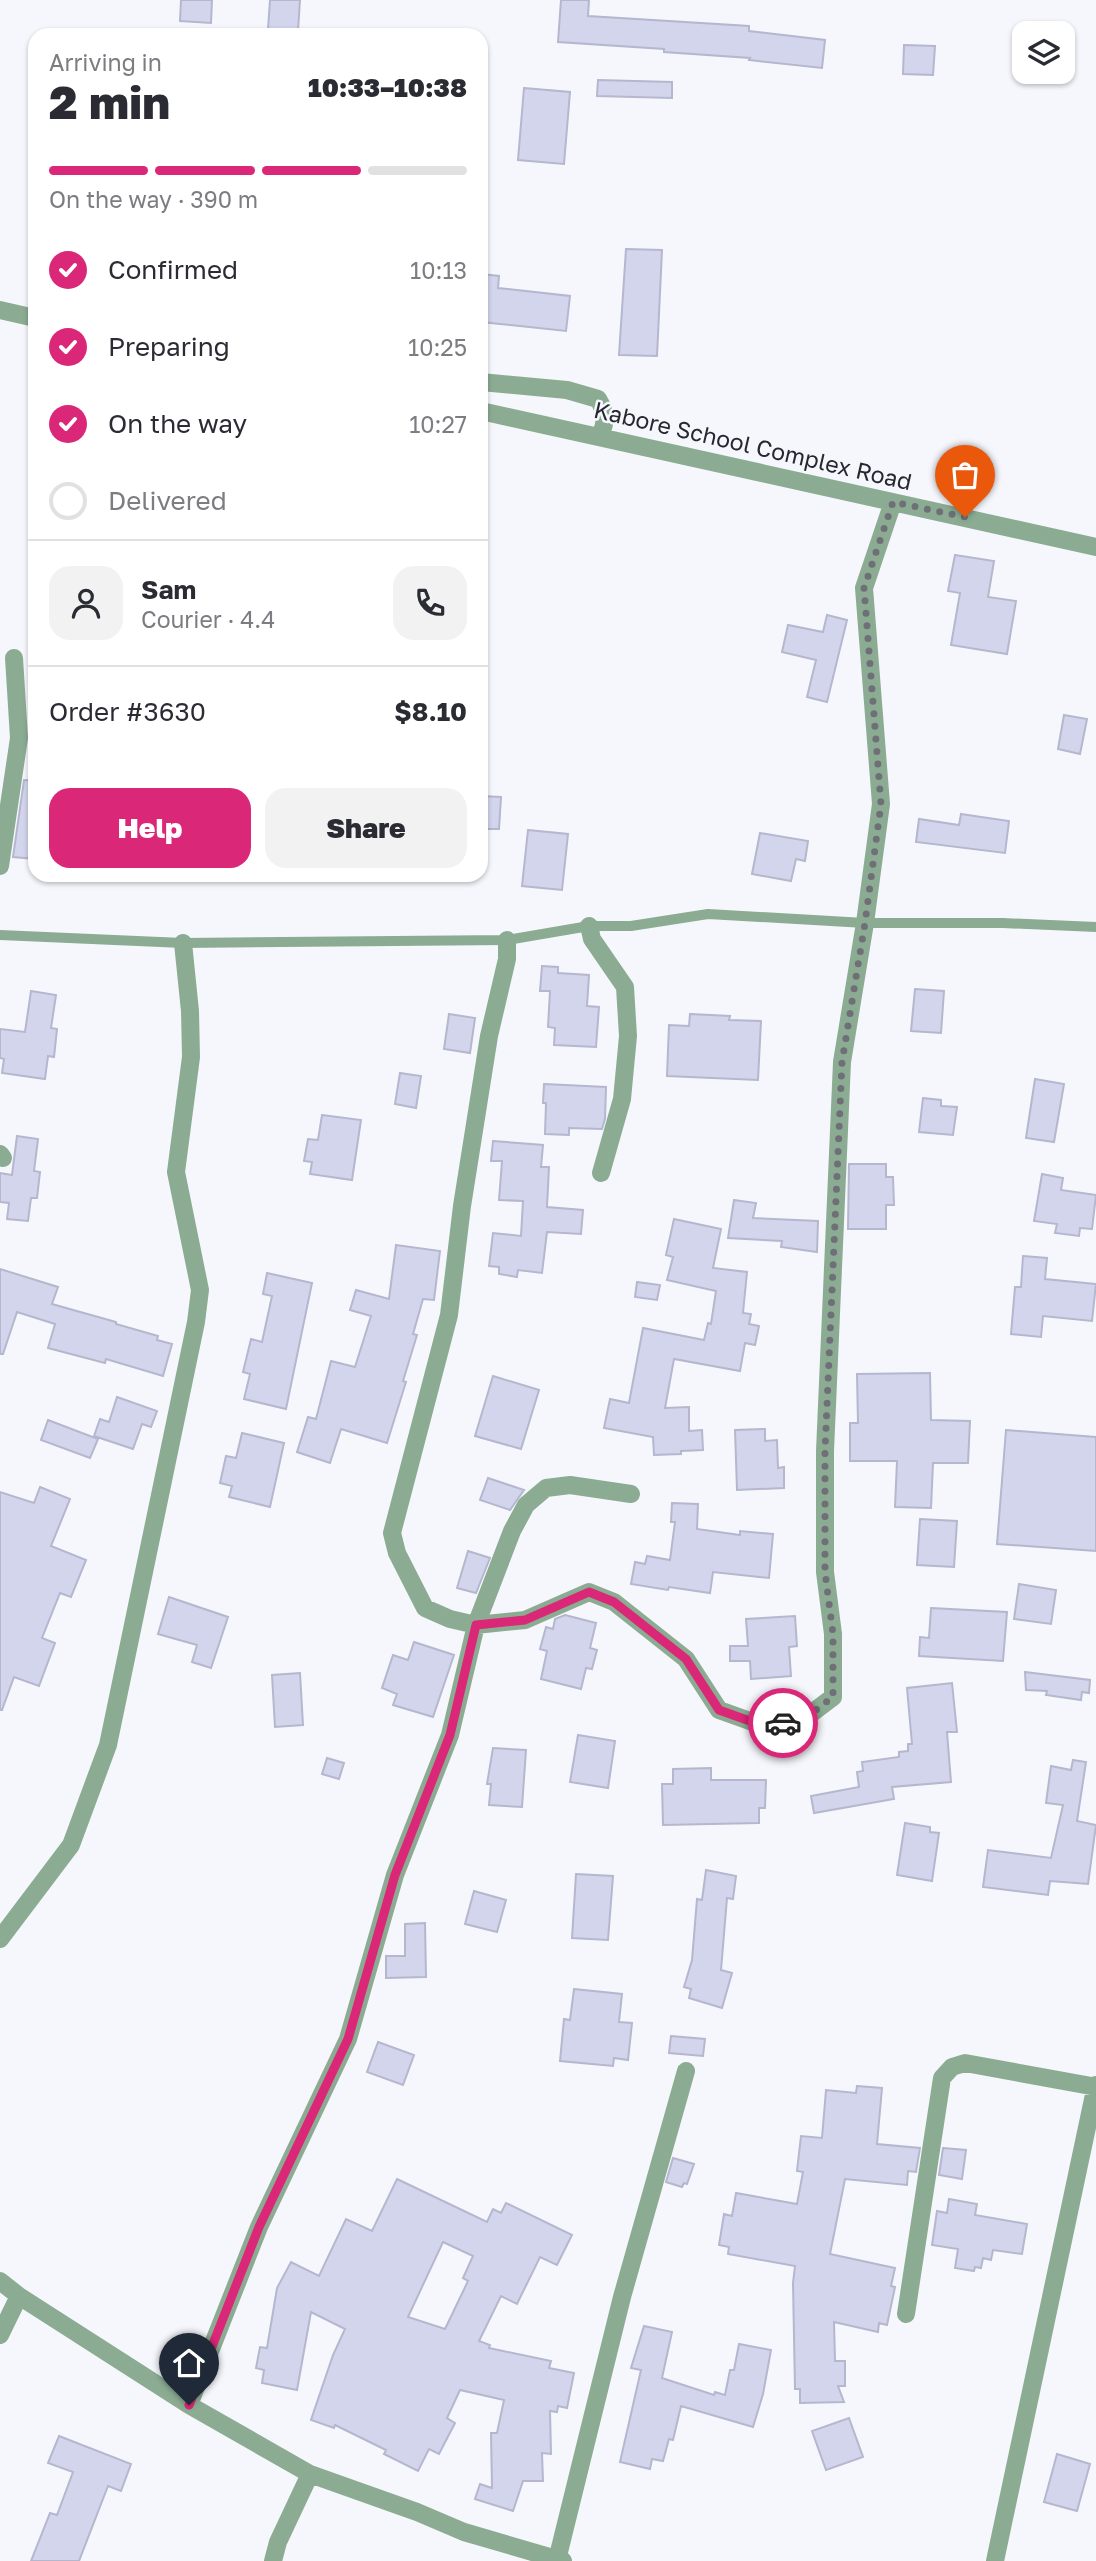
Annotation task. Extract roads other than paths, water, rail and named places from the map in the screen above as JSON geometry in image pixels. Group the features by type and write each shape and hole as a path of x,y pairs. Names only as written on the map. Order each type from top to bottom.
{"street":[{"path":"0,310 28,316"},
{"path":"488,383 567,390 598,399 604,410 606,424 600,436"},
{"name":"Kabore School Complex Road","path":"488,412 1096,547"},
{"path":"507,940 507,959 489,1035 462,1206 449,1315 392,1533 397,1553 425,1608 450,1619 476,1625 525,1620 589,1592 614,1602 686,1659 719,1710 761,1725 800,1722 833,1697 833,1634 825,1572 825,1451 842,1062 881,804 864,588 893,502"},
{"path":"0,866 19,738 14,658"},
{"path":"589,926 593,939 625,987 628,1036 622,1099 601,1173"},
{"path":"0,1939 71,1845 108,1745 196,1322 200,1290 176,1172 191,1057 190,1011 183,943"},
{"path":"189,2405 259,2227 348,2039 395,1875 450,1735 476,1625 512,1531 526,1505 546,1488 570,1485 631,1494"},
{"path":"906,2314 942,2078 952,2067 965,2063 1096,2086 995,2561"},
{"path":"0,2281 19,2296 189,2405 310,2474 417,2512 464,2532 560,2561 622,2297 686,2071"},
{"path":"0,2335 19,2296"},
{"path":"273,2561 278,2542 310,2474"}],"lane":[{"path":"0,935 183,943 507,940 589,926 631,926 708,914 865,923 1003,923 1096,928"}]}
